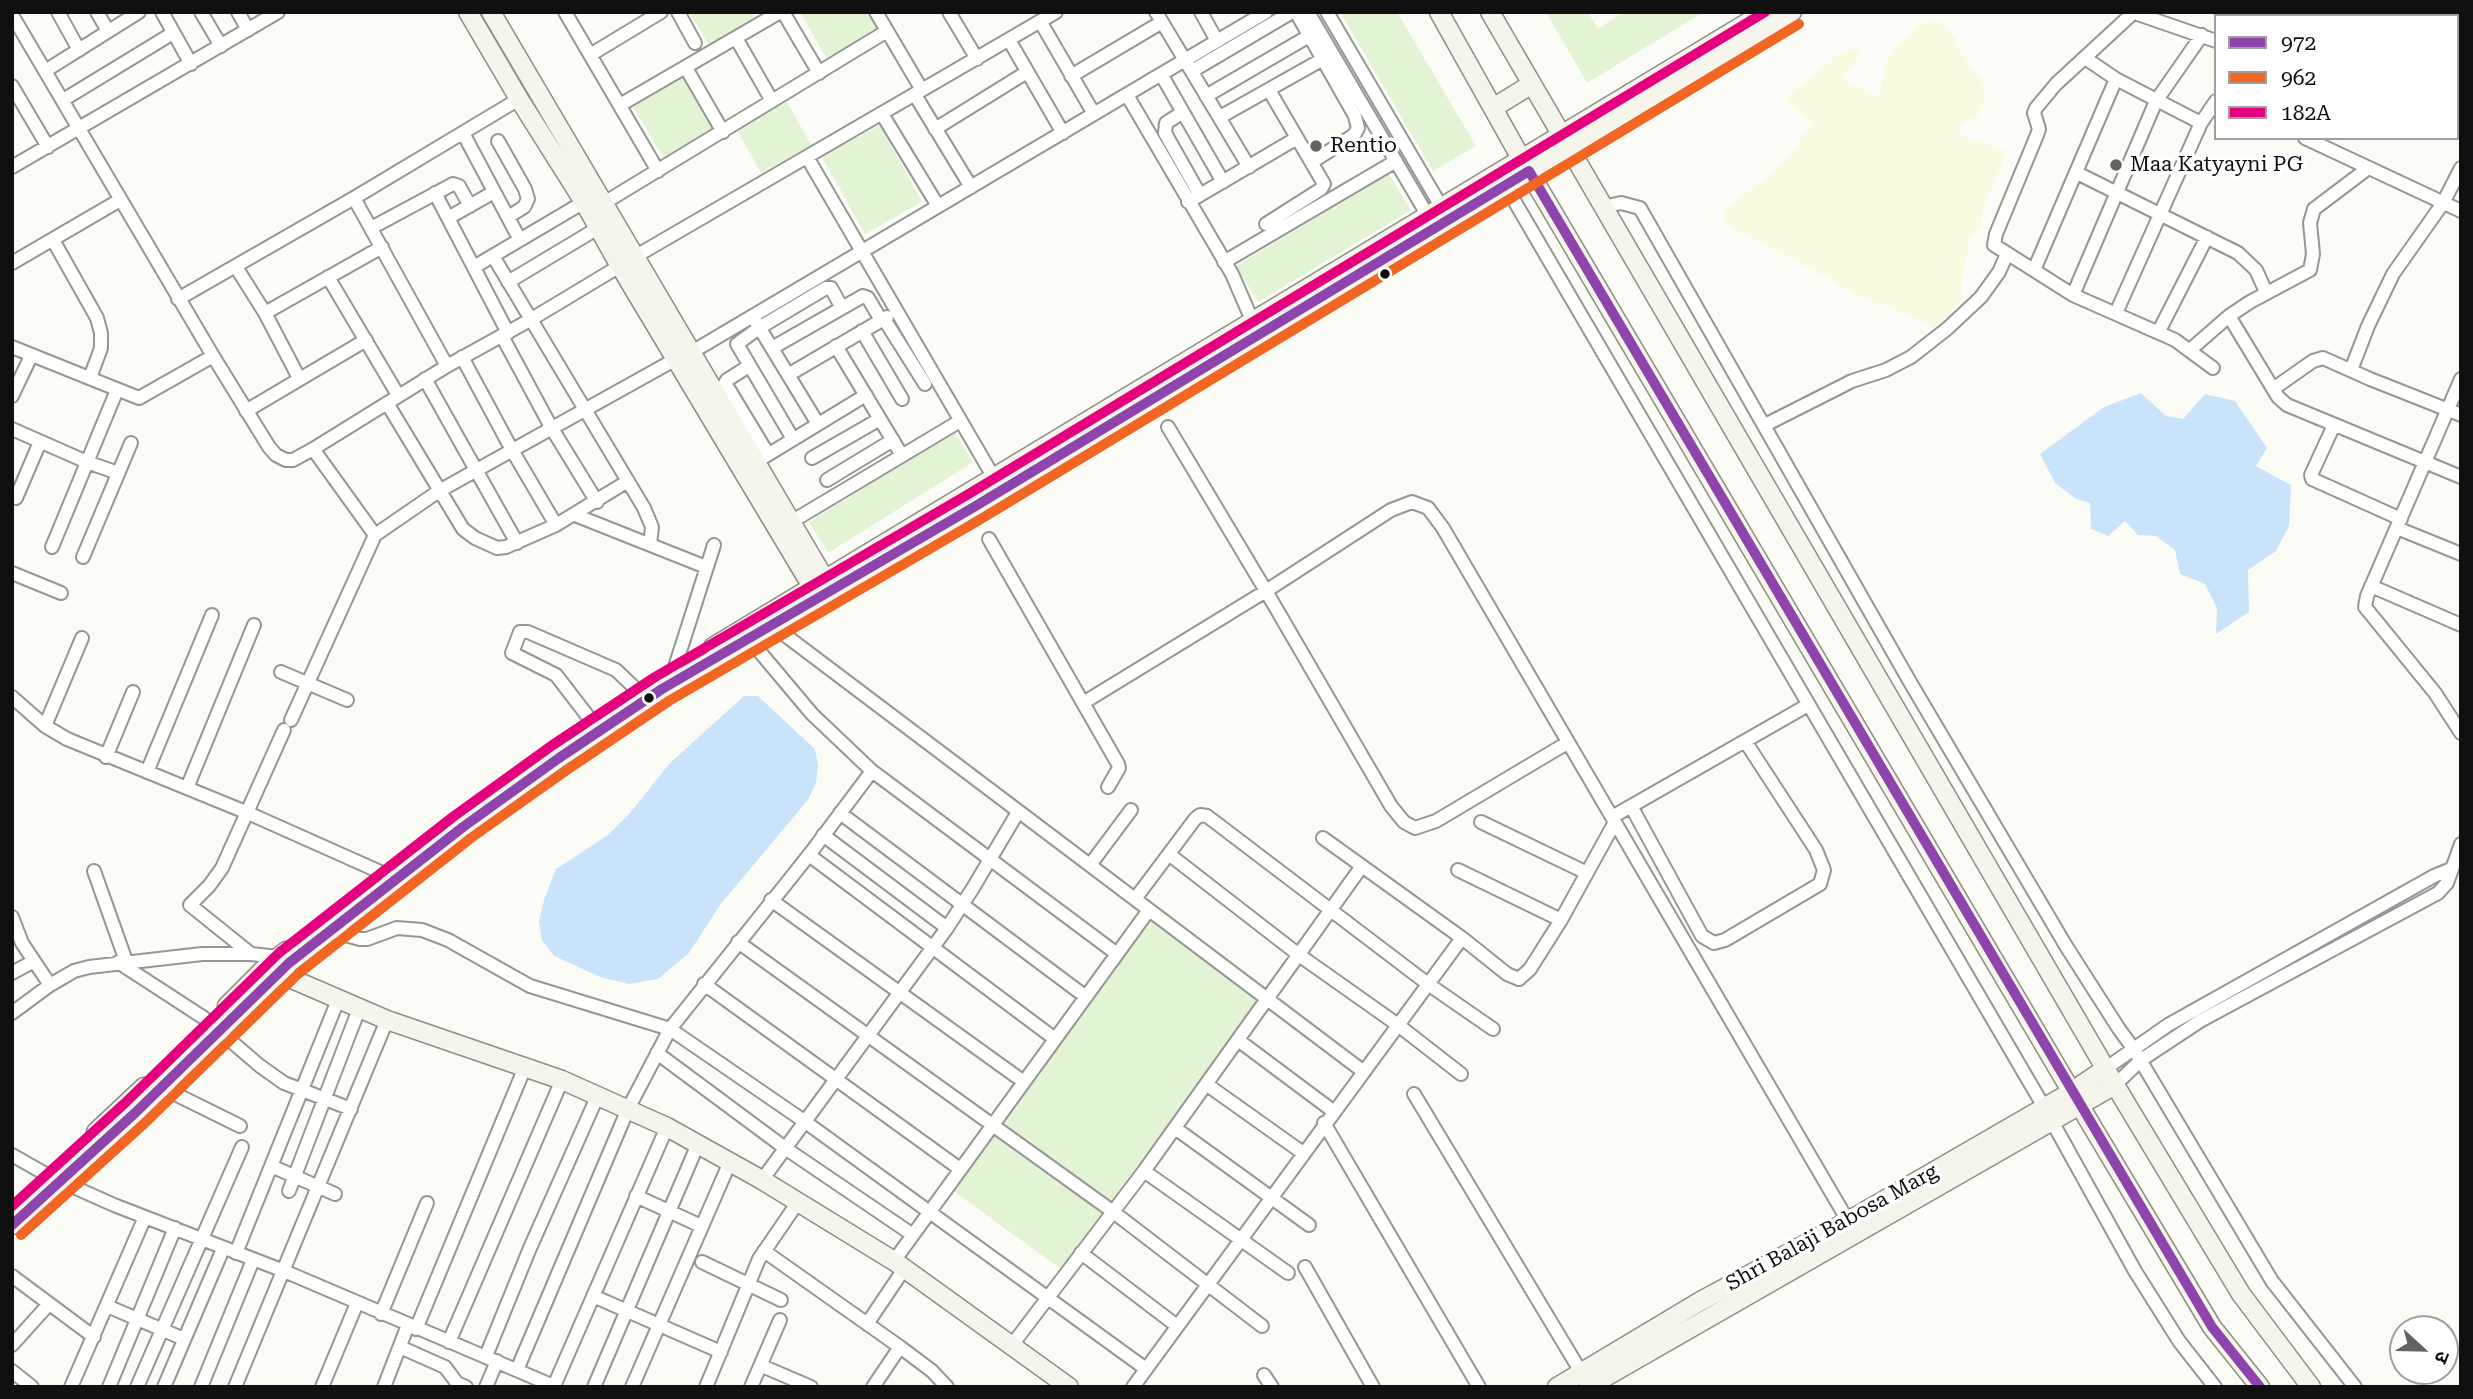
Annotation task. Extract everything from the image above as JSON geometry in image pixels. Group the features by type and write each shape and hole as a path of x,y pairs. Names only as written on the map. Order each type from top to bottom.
{"street":[{"path":"58,12 79,50"},
{"path":"97,12 108,31"},
{"path":"45,71 139,12"},
{"path":"162,12 191,64"},
{"path":"201,12 221,46"},
{"path":"238,12 248,30"},
{"path":"14,161 48,147 278,12"},
{"path":"468,12 620,266 762,458"},
{"path":"491,12 636,256 684,356 822,589"},
{"path":"565,12 658,171"},
{"path":"590,55 661,12"},
{"path":"678,12 695,43"},
{"path":"621,106 781,12 819,73"},
{"path":"876,12 935,128 971,187"},
{"path":"949,12 977,59"},
{"path":"13,18 246,411 276,456 293,460 462,357 530,320 1056,12"},
{"path":"1201,12 1217,41"},
{"path":"793,439 737,344 756,322 862,251 1266,12"},
{"path":"1192,71 1294,12 1355,116 1358,128 1354,135 1312,162"},
{"path":"1308,12 1396,161 1435,212"},
{"path":"1327,12 1435,212"},
{"path":"1439,12 1526,165 2075,1099 2212,1327 2260,1387"},
{"path":"1490,12 2105,1069 2241,1294 2311,1387"},
{"path":"1256,328 1435,212 1526,165 1765,12"},
{"path":"1565,141 1792,12"},
{"path":"2213,368 2159,331 2073,295 1997,248 1994,240 2039,129 2034,113 2036,107 2047,93 2132,13 2214,40"},
{"path":"1071,76 1159,17 1249,167"},
{"path":"1040,21 1094,114"},
{"path":"604,203 887,32"},
{"path":"63,100 173,33"},
{"path":"2073,295 2156,101 2202,35"},
{"path":"1206,96 1309,36"},
{"path":"736,38 772,101"},
{"path":"1009,40 1062,133"},
{"path":"2085,58 2116,79 2201,123"},
{"path":"1220,117 1323,59"},
{"path":"686,68 723,132"},
{"path":"935,128 1027,72"},
{"path":"1161,74 1223,182"},
{"path":"2034,270 2116,79"},
{"path":"1493,108 1532,85"},
{"path":"12,86 48,147"},
{"path":"1266,224 1323,188 1323,180 1269,90"},
{"path":"1126,95 1194,199"},
{"path":"178,299 519,99"},
{"path":"2116,313 2201,123 2214,104"},
{"path":"1183,112 1166,123 1165,133 1256,328"},
{"path":"882,114 938,206"},
{"path":"463,132 520,240"},
{"path":"1194,199 1297,138"},
{"path":"2309,140 2461,211"},
{"path":"498,141 528,199 524,207 508,217"},
{"path":"807,157 997,484"},
{"path":"1224,262 1396,161"},
{"path":"279,965 330,931 457,819 639,692 822,589 1256,328 1505,185 1526,165"},
{"path":"2351,370 2393,274 2443,203 2461,168"},
{"path":"2190,350 2229,316 2266,292 2299,278 2310,270 2313,254 2310,223 2314,209 2367,169"},
{"path":"2077,173 2246,259 2256,270 2266,292"},
{"path":"371,228 448,185 456,184 470,206"},
{"path":"1505,185 2048,1114 2135,1271 2179,1341 2215,1387"},
{"path":"448,218 494,192"},
{"path":"435,193 551,427 597,502"},
{"path":"354,198 447,366"},
{"path":"12,263 120,200"},
{"path":"474,267 584,202"},
{"path":"1603,207 1622,203 1640,208 1910,682 2066,946 2141,1060 2272,1281 2354,1387"},
{"path":"508,282 598,228"},
{"path":"2159,331 2207,237"},
{"path":"53,240 99,326 101,348 90,378"},
{"path":"265,313 382,247"},
{"path":"1765,425 1852,381 1886,370 1911,357 1981,297 1999,272 2007,254"},
{"path":"493,256 649,519 652,534 650,544"},
{"path":"236,267 265,313 299,379"},
{"path":"328,277 366,340 392,399 439,491 458,522 475,538 497,548 506,547 575,515 628,481"},
{"path":"842,307 828,288 684,356 585,408 439,491 375,535 219,874 191,905 251,954 279,965 338,1000 387,1020 562,1080 628,1108 698,1144 762,1180 899,1265 1069,1387"},
{"path":"772,348 866,296 925,384"},
{"path":"788,375 897,311"},
{"path":"2229,316 2278,397 2287,405 2461,477"},
{"path":"756,322 818,424"},
{"path":"862,331 902,400"},
{"path":"246,411 366,340"},
{"path":"836,346 901,454"},
{"path":"12,347 139,398 213,356"},
{"path":"12,396 30,356"},
{"path":"462,357 556,525"},
{"path":"2273,389 2320,358 2330,359 2455,412"},
{"path":"749,366 726,380 726,383 822,589"},
{"path":"425,379 517,542"},
{"path":"2461,379 2455,412 2425,462 2371,586 2365,607 2435,693 2461,733"},
{"path":"52,547 117,390"},
{"path":"762,458 866,395"},
{"path":"813,458 880,419"},
{"path":"791,522 960,421"},
{"path":"2334,425 2313,470 2312,479 2461,554"},
{"path":"1168,428 1398,817 1410,826 1421,828 1567,743"},
{"path":"12,429 118,473"},
{"path":"827,480 893,440"},
{"path":"16,498 40,442"},
{"path":"83,557 131,443"},
{"path":"313,449 375,535"},
{"path":"1083,703 1266,591 1391,510 1412,502 1423,505 1443,528 1847,1221"},
{"path":"575,515 706,567"},
{"path":"989,539 1119,766 1108,787"},
{"path":"674,670 714,545"},
{"path":"12,573 61,593"},
{"path":"2371,586 2461,625"},
{"path":"12,1225 128,1103 279,965 391,876 662,688 773,626 822,589"},
{"path":"147,772 212,615"},
{"path":"187,788 254,625"},
{"path":"773,626 1364,1072"},
{"path":"593,723 556,675 512,653 520,632 528,632 611,667 639,692"},
{"path":"45,726 82,638"},
{"path":"749,639 811,714 872,771 1117,954"},
{"path":"281,672 346,700"},
{"path":"106,757 133,692"},
{"path":"12,697 45,726 67,739 248,813 391,876"},
{"path":"1324,838 1507,974 1519,979 1530,969 1561,920 1613,820 1632,806 1808,705"},
{"path":"1632,806 1702,936 1710,943 1725,940 1820,884 1824,870 1815,850 1745,741"},
{"path":"517,1370 628,1108 670,1029 809,855 872,771"},
{"path":"1090,865 1131,810"},
{"path":"762,1180 947,928 1018,812"},
{"path":"840,813 1086,997"},
{"path":"1135,899 1195,819 1207,816 1428,984 1493,1028"},
{"path":"1481,822 1587,873"},
{"path":"823,835 947,928"},
{"path":"2115,1085 2141,1060 2200,1021 2438,893 2446,883 2461,844"},
{"path":"809,855 1055,1039"},
{"path":"1170,855 1299,955 1398,1025 1461,1074"},
{"path":"1012,1345 1144,1171 1362,866"},
{"path":"2105,1069 2168,1025 2451,869"},
{"path":"1458,870 1561,920"},
{"path":"94,871 122,962 214,1026 273,1076 302,1091 351,1109"},
{"path":"771,900 1024,1082"},
{"path":"867,1324 913,1235 1149,910"},
{"path":"12,917 17,941 50,985"},
{"path":"330,931 360,939 397,928 422,930 448,940 530,986 670,1029 804,1121 1146,1369"},
{"path":"1133,1387 1462,938"},
{"path":"738,942 1112,1211 1262,1326"},
{"path":"12,1013 74,971 122,962 201,954 251,954"},
{"path":"12,974 34,961"},
{"path":"704,984 960,1170"},
{"path":"236,1253 338,1000"},
{"path":"289,1191 359,1009"},
{"path":"235,1387 387,1020"},
{"path":"12,1210 55,1178 161,1087 214,1026"},
{"path":"1238,1040 1333,1111"},
{"path":"657,1053 785,1148 913,1235"},
{"path":"384,1387 525,1067"},
{"name":"Shri Balaji Babosa Marg","path":"2075,1099 2105,1069"},
{"path":"449,1342 562,1080"},
{"path":"1206,1084 1303,1153"},
{"name":"Shri Balaji Babosa Marg","path":"1557,1387 1585,1380 2048,1114 2075,1099 2115,1085"},
{"path":"161,1087 240,1126"},
{"path":"1414,1094 1585,1380"},
{"path":"486,1387 491,1359 530,1248 598,1095"},
{"name":"Shri Balaji Babosa Marg","path":"1585,1380 1699,1303 2048,1114"},
{"path":"1324,1124 1479,1387"},
{"path":"12,1155 55,1178 145,1217 284,1271 555,1386 667,1128"},
{"path":"1175,1128 1310,1225"},
{"path":"594,1387 698,1144"},
{"path":"136,1387 242,1147"},
{"path":"632,1387 730,1162"},
{"path":"271,1166 335,1194"},
{"path":"1144,1171 1287,1273"},
{"path":"636,1196 701,1226"},
{"path":"706,1387 764,1251 798,1202"},
{"path":"380,1314 427,1203"},
{"path":"71,1387 145,1217"},
{"path":"109,1387 175,1228"},
{"path":"164,1387 223,1249"},
{"path":"764,1251 900,1347 932,1371 947,1387"},
{"path":"1081,1253 1177,1326"},
{"path":"201,1387 253,1260"},
{"path":"702,1262 781,1300"},
{"path":"1305,1267 1373,1387"},
{"path":"12,1276 94,1337"},
{"path":"593,1296 721,1352"},
{"path":"322,1387 357,1303"},
{"path":"12,1345 49,1304"},
{"path":"107,1306 184,1339"},
{"path":"751,1387 780,1320"},
{"path":"400,1347 445,1367 457,1382 466,1387"},
{"path":"879,1384 883,1369 900,1347"},
{"path":"762,1366 811,1387"},
{"path":"12,1371 32,1387"},
{"path":"1264,1375 1272,1387"}],"green space":[{"path":"689,12 751,12 759,25 714,53"},
{"path":"800,12 868,12 879,30 828,61"},
{"path":"1340,12 1397,12 1476,146 1433,171"},
{"path":"1546,12 1588,12 1598,29 1623,12 1704,12 1587,83"},
{"path":"1938,21 1956,38 1957,47 1983,82 1985,101 1978,116 1964,122 1956,139 1965,136 2007,152 1981,215 1982,226 1969,242 1961,286 1962,300 1935,327 1855,295 1834,281 1734,229 1726,221 1722,211 1781,166 1812,124 1784,99 1837,56 1862,45 1843,79 1879,97 1886,62 1895,47 1918,25"},
{"path":"684,77 714,128 664,158 633,107"},
{"path":"787,102 811,145 761,173 737,130"},
{"path":"880,125 922,202 865,234 822,157"},
{"path":"1389,174 1411,210 1258,302 1236,266"},
{"path":"954,431 973,462 828,553 809,522"},
{"path":"1150,916 1261,998 1061,1269 952,1190"}],"water":[{"path":"2141,393 2166,416 2183,419 2205,394 2235,401 2267,448 2256,466 2291,485 2289,526 2276,551 2248,570 2249,612 2216,634 2217,608 2205,584 2180,574 2175,550 2156,536 2138,535 2125,521 2108,536 2091,529 2090,503 2076,499 2055,483 2040,454 2104,407"},
{"path":"744,696 758,696 815,749 818,765 816,783 808,800 720,905 689,953 658,979 629,984 600,977 554,956 542,940 539,922 556,869 608,835 629,814 670,763"}],"transit line":[{"name":"182A","path":"12,1206 125,1103 280,952 454,816 551,746 655,677 967,495 1765,12"},
{"name":"962","path":"21,1235 145,1123 298,974 471,838 567,770 669,701 981,519 1799,24"},
{"name":"972","path":"12,1225 135,1113 289,963 463,827 559,758 662,689 974,507 1529,171 2212,1327 2260,1387"}],"place":[{"name":"Rentio","path":"1316,146"},
{"name":"Maa Katyayni PG","path":"2116,165"}]}
